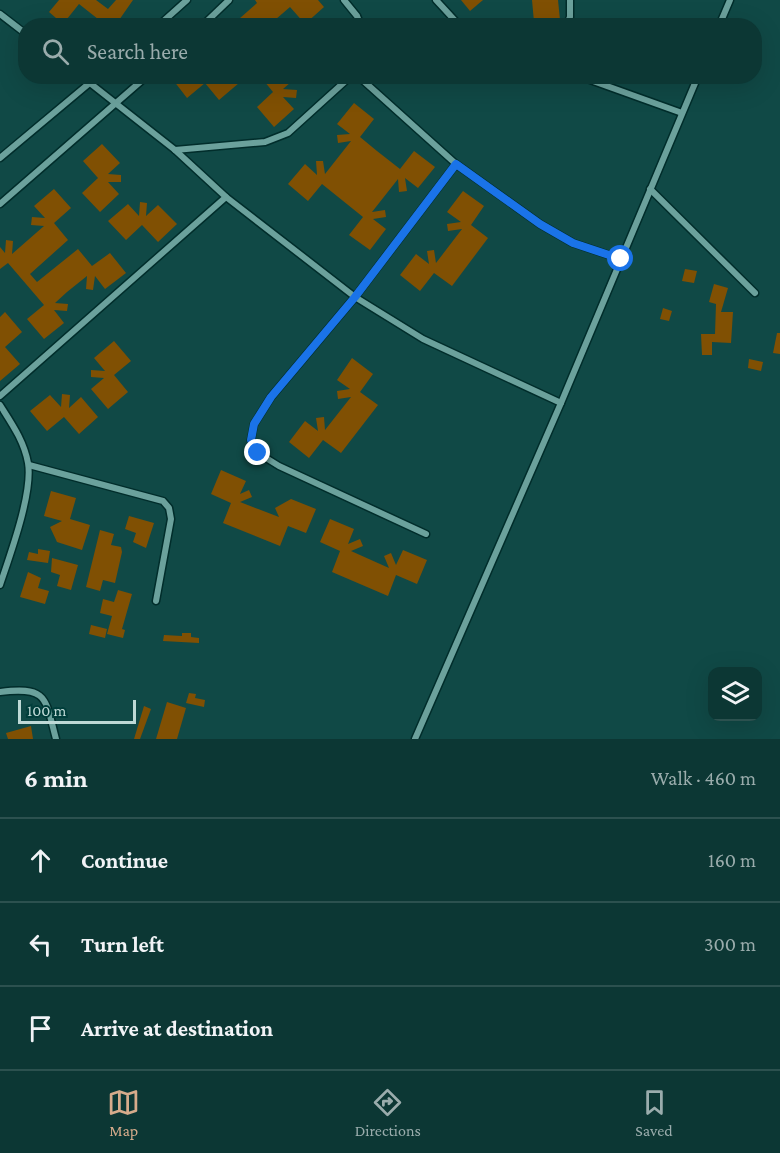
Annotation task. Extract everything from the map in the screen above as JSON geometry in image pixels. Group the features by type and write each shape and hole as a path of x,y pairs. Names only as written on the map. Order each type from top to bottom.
{"street":[{"path":"167,18 186,0"},
{"path":"211,18 230,0"},
{"path":"344,0 358,18"},
{"path":"436,0 453,18"},
{"path":"570,0 570,18"},
{"path":"722,18 730,0"},
{"path":"0,14 18,28"},
{"path":"0,158 89,84"},
{"path":"91,84 175,150 226,197 355,297 423,339 561,403"},
{"path":"0,204 138,84"},
{"path":"175,150 265,142 288,133 342,84"},
{"path":"367,84 456,164 540,224 573,243 621,259"},
{"path":"601,84 682,113"},
{"path":"415,739 561,403 695,84"},
{"path":"426,534 279,466 258,453 251,440 254,424 271,397 355,297 456,164"},
{"path":"650,189 755,293"},
{"path":"0,396 226,197"},
{"path":"0,405 20,435 28,465 26,490 15,539 0,585"},
{"path":"28,465 163,501 169,508 171,519 156,601"},
{"path":"0,692 25,689 39,694 46,702 56,739"}],"building":[{"path":"59,0 96,0 108,9 116,0 133,0 120,18 97,18 79,4 68,18 56,18 49,12"},
{"path":"255,0 318,0 324,7 312,18 300,18 290,7 277,18 240,18 257,3"},
{"path":"461,0 483,0 470,11"},
{"path":"532,0 558,0 560,18 534,18"},
{"path":"176,84 204,84 187,98"},
{"path":"206,84 238,84 219,100"},
{"path":"266,84 289,84 283,89 297,90 296,98 283,97 294,109 274,127 257,107 273,92"},
{"path":"354,103 374,119 360,137 377,151 400,169 414,151 435,167 418,188 405,178 407,191 399,192 398,179 372,212 385,210 386,217 373,219 386,229 370,250 349,235 363,217 322,184 308,201 288,184 305,164 317,175 316,161 323,161 325,174 351,141 338,143 337,135 350,134 337,124"},
{"path":"102,144 120,163 108,174 121,175 121,182 108,182 119,194 100,212 82,193 98,178 83,161"},
{"path":"54,189 71,208 54,223 68,240 30,274 37,282 78,249 92,266 110,253 126,273 105,289 95,276 93,290 86,289 87,276 67,292 55,303 68,304 67,311 54,310 64,323 44,339 27,319 44,305 8,263 0,269 0,247 5,253 6,240 13,241 12,254 44,226 31,225 32,217 45,218 34,206"},
{"path":"463,191 484,206 471,225 488,238 452,286 434,273 420,291 400,275 416,254 429,264 427,251 434,250 436,263 462,229 448,231 447,224 461,222 447,212"},
{"path":"140,202 147,203 146,216 158,205 177,224 158,242 142,225 126,240 108,221 128,204 139,216"},
{"path":"685,269 697,271 694,283 682,281"},
{"path":"714,284 728,288 721,312 733,312 731,343 712,342 712,355 702,355 701,334 715,334 716,304 709,302"},
{"path":"663,308 672,311 669,321 660,319"},
{"path":"5,312 22,332 5,347 20,364 0,381 0,317"},
{"path":"777,333 780,333 780,354 773,353"},
{"path":"114,341 131,361 114,375 128,392 108,409 91,389 104,378 91,377 91,370 105,371 94,358"},
{"path":"352,358 373,374 360,392 378,405 341,453 323,440 309,458 289,442 305,421 318,431 316,418 324,417 325,430 351,397 338,399 337,391 350,389 337,380"},
{"path":"749,359 763,362 761,371 748,368"},
{"path":"62,394 70,395 69,408 81,397 98,417 79,434 64,417 47,431 30,411 50,395 61,407"},
{"path":"221,470 246,481 240,494 249,490 252,497 240,502 279,517 275,508 291,499 316,509 306,533 288,526 280,546 223,523 231,503 211,494"},
{"path":"51,491 76,498 70,519 90,525 82,550 57,542 50,527 62,521 44,516"},
{"path":"129,516 154,523 146,548 133,542 136,533 125,529"},
{"path":"330,519 354,529 348,544 360,539 363,546 351,551 389,568 384,556 391,553 396,565 403,550 427,560 417,584 396,575 388,596 332,572 340,551 320,542"},
{"path":"100,530 114,534 111,545 121,547 122,552 115,583 103,580 100,591 86,587"},
{"path":"38,549 50,551 48,563 27,560 29,552 38,554"},
{"path":"52,558 78,565 71,590 57,586 60,575 51,572"},
{"path":"28,572 41,578 38,588 49,591 45,604 20,597"},
{"path":"118,590 132,594 122,629 125,630 123,638 107,634 112,616 100,613 103,599 114,602"},
{"path":"91,625 107,629 105,638 89,634"},
{"path":"182,633 191,633 191,637 199,638 199,643 163,641 164,635 182,636"},
{"path":"189,693 196,694 195,698 205,700 204,707 186,703"},
{"path":"167,702 186,708 177,739 156,739"},
{"path":"144,706 151,709 140,739 134,739"},
{"path":"31,726 33,739 8,739 6,733"}],"route":[{"path":"258,453 251,440 254,424 271,397 355,297 456,164 540,224 573,243 621,259"}]}
